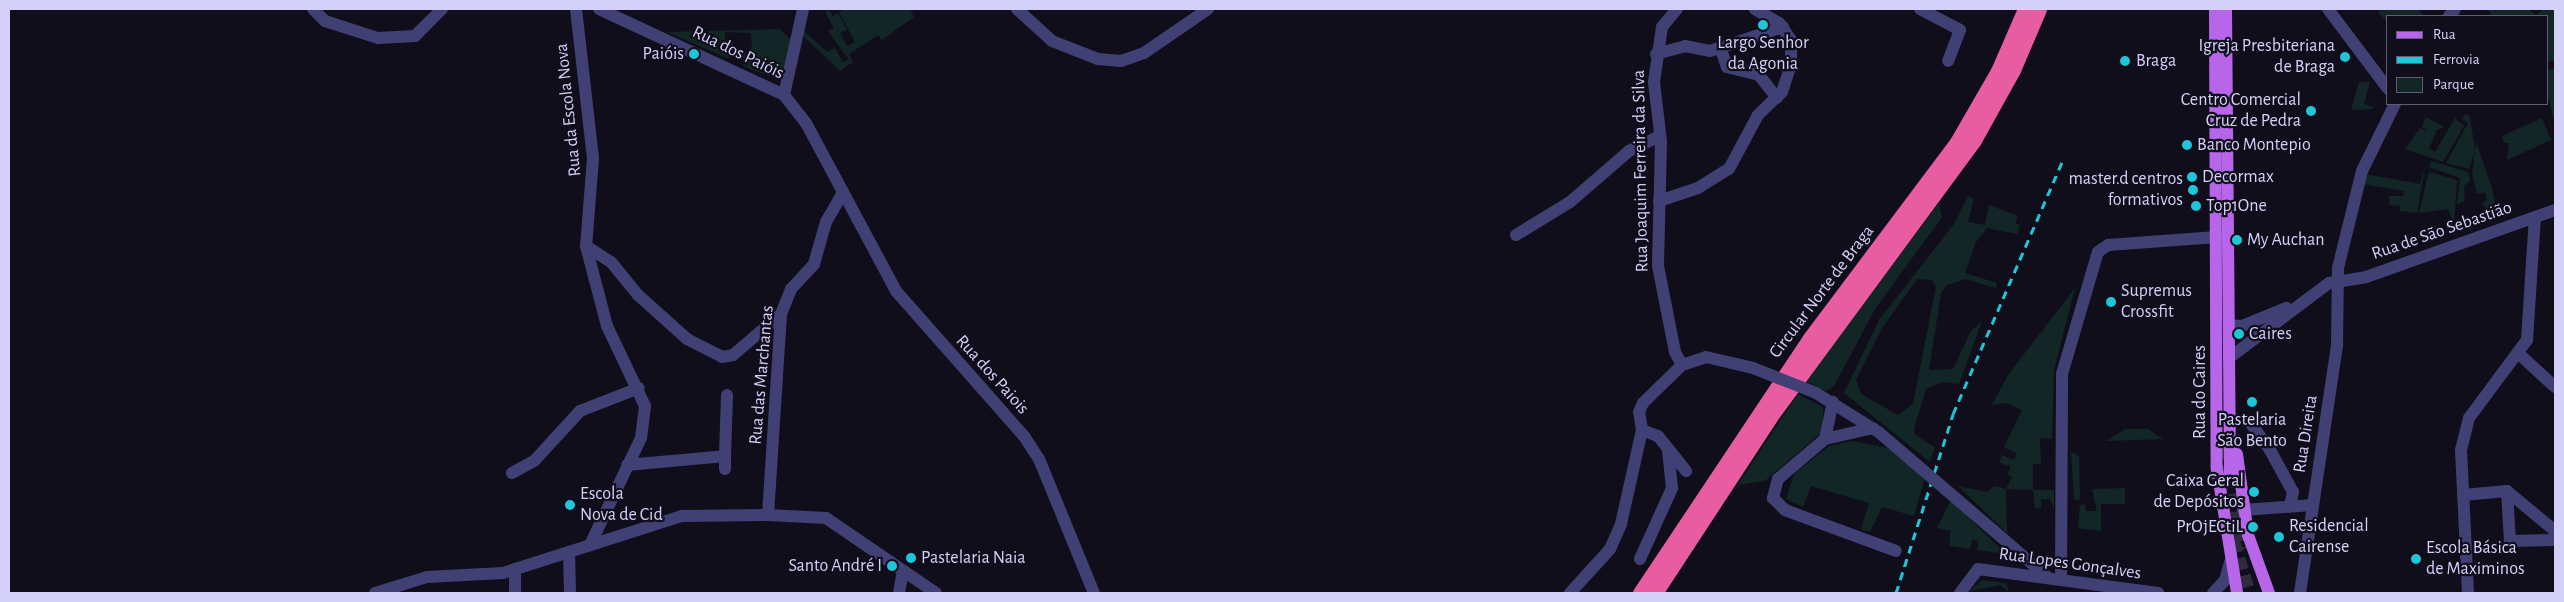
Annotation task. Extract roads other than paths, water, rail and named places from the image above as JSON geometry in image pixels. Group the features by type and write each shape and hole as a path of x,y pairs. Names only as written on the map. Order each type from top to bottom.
{"highway":[{"name":"Circular Norte de Braga","path":"1640,593 1800,352 1957,142 1998,72 2025,9"},
{"name":"Circular Norte de Braga","path":"1655,593 1770,417 1974,140 2013,70 2039,9"}],"main road":[{"name":"Rua do Caires","path":"2215,9 2218,478 2230,562 2237,593"},
{"name":"Rua do Caires","path":"2226,9 2230,476"},
{"name":"Rua do Caires","path":"2231,419 2243,510 2253,556 2269,593"}],"street":[{"path":"313,9 319,19 378,38 415,36 442,9"},
{"name":"Rua da Escola Nova","path":"576,9 593,158 586,246 607,326 638,388 644,421 627,465 590,545"},
{"name":"Rua dos Paióis","path":"599,9 784,95 806,123 842,194"},
{"path":"784,95 803,9"},
{"path":"1020,9 1052,41 1098,59 1120,61 1144,54 1208,9"},
{"name":"Rua Joaquim Ferreira da Silva","path":"1677,9 1662,27 1656,54 1654,82 1660,136 1658,266 1675,352 1682,365"},
{"path":"1659,201 1698,188 1729,168 1758,115 1777,98 1787,80 1793,52 1783,27 1754,9"},
{"path":"1920,9 1960,30 1948,61"},
{"path":"2328,9 2386,86"},
{"path":"1656,54 1685,46 1698,52 1721,49 1783,27"},
{"path":"1721,49 1726,67 1759,75 1777,98"},
{"name":"Rua Direita","path":"2300,593 2337,346 2338,280 2360,178 2395,105"},
{"path":"1516,235 1570,202 1629,151 1660,136"},
{"name":"Rua das Marchantas","path":"768,515 781,314 791,289 814,264 826,222 842,194"},
{"name":"Rua dos Paiois","path":"842,194 896,291 1024,436 1039,459 1094,593"},
{"name":"Rua de São Sebastião","path":"2338,280 2366,276 2555,210"},
{"path":"2468,593 2460,450 2469,418 2527,340 2536,217"},
{"path":"2055,580 2062,384 2080,302 2101,248 2217,237"},
{"path":"586,246 611,262 638,296 687,339 722,357 733,355 781,314"},
{"path":"2229,358 2308,298 2338,280"},
{"path":"2229,325 2256,321 2308,298"},
{"path":"2518,353 2555,387"},
{"path":"1570,593 1610,549 1621,524 1642,430 1639,412 1643,403 1682,365 1706,358 1753,368 1816,393 1833,402 1878,431 1993,530 2055,580"},
{"path":"512,473 535,460 580,411 638,388"},
{"path":"627,465 725,463 727,395"},
{"path":"1825,439 1833,402"},
{"path":"2231,419 2250,421 2270,450 2293,492 2290,506"},
{"path":"1642,430 1658,436 1686,470"},
{"path":"1878,431 1825,439 1778,479 1772,492 1776,504 1896,551"},
{"path":"1640,559 1672,488 1668,450"},
{"path":"2463,496 2507,491 2555,531"},
{"path":"2507,491 2510,541 2555,540"},
{"path":"2243,510 2312,505"},
{"path":"375,593 427,577 515,570 682,516 768,515 826,518 936,593"},
{"path":"569,552 570,593"},
{"path":"2214,593 2224,580 2230,562"},
{"name":"Rua Lopes Gonçalves","path":"1960,593 1978,569 2158,593"},
{"path":"515,570 516,593"},
{"path":"899,593 903,571"}],"tunnel":[{"path":"2223,447 2224,487"},
{"path":"2230,476 2243,549"},
{"path":"2234,541 2250,593"}],"railway":[{"path":"1896,593 1953,414 2064,158"}],"place":[{"name":"Largo Senhor da Agonia","path":"1763,25"},
{"name":"Paióis","path":"694,54"},
{"name":"Igreja Presbiteriana de Braga","path":"2345,57"},
{"name":"Braga","path":"2125,61"},
{"name":"Centro Comercial Cruz de Pedra","path":"2311,111"},
{"name":"Banco Montepio","path":"2187,145"},
{"name":"Decormax","path":"2192,177"},
{"name":"master.d centros formativos","path":"2193,190"},
{"name":"Top1One","path":"2196,206"},
{"name":"My Auchan","path":"2237,240"},
{"name":"Supremus Crossfit","path":"2111,302"},
{"name":"Caires","path":"2239,334"},
{"name":"Pastelaria São Bento","path":"2252,402"},
{"name":"Caixa Geral de Depósitos","path":"2254,492"},
{"name":"Escola Nova de Cid","path":"570,505"},
{"name":"PrOjECtiL","path":"2253,527"},
{"name":"Residencial Cairense","path":"2279,537"},
{"name":"Pastelaria Naia","path":"911,558"},
{"name":"Escola Básica de Maximinos","path":"2416,559"},
{"name":"Santo André I","path":"892,566"}]}
